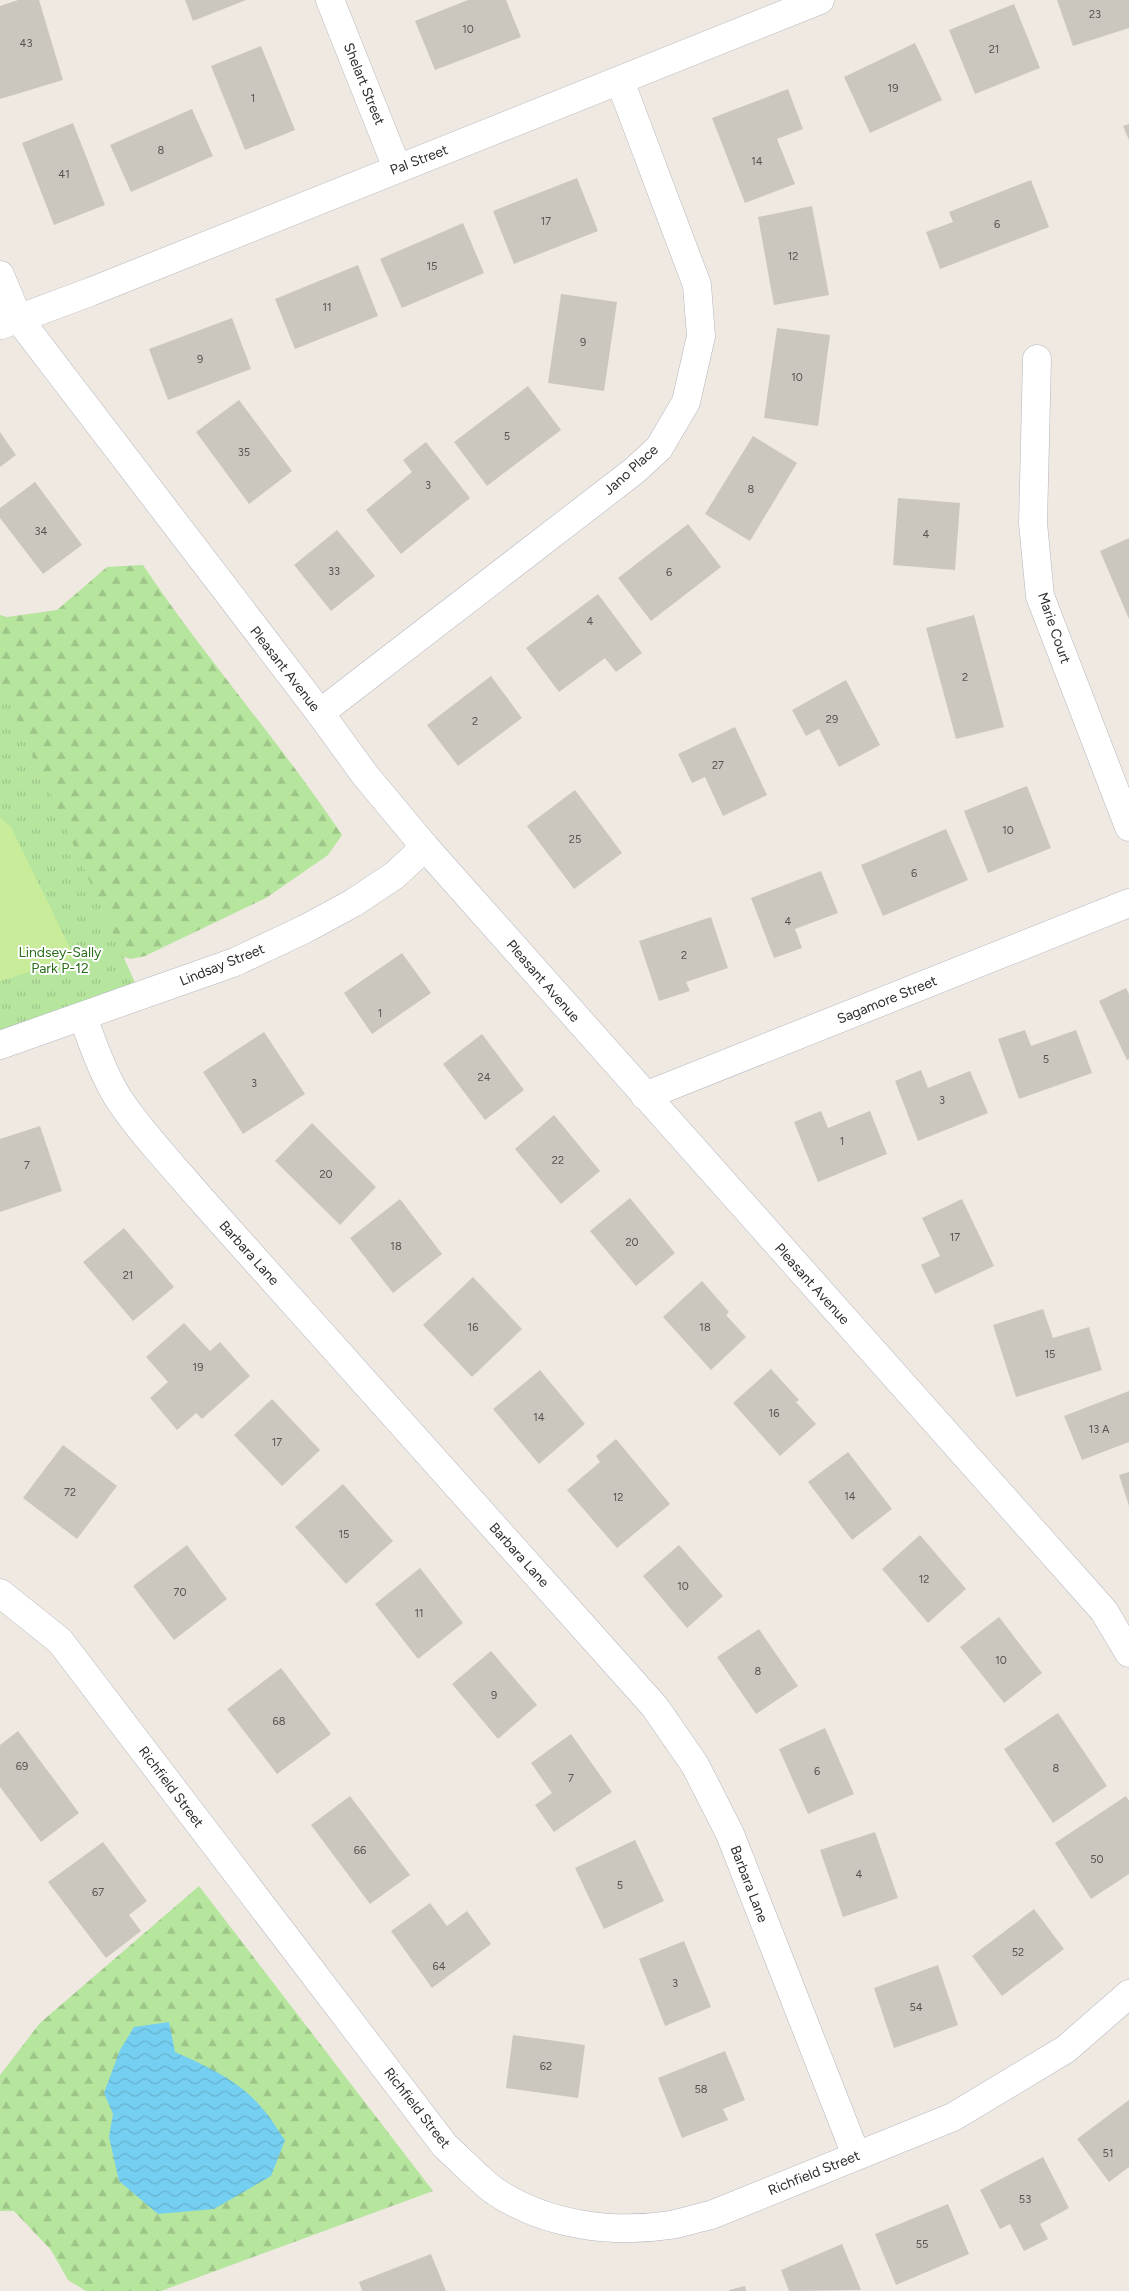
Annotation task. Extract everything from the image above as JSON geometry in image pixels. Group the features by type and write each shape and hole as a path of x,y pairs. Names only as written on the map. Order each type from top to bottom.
{"street":[{"name":"Shelart Street","path":"330,0 398,168"},
{"name":"Pal Street","path":"9,322 90,292 820,0"},
{"name":"Jano Place","path":"320,713 634,471 659,448 686,402 701,336 697,285 620,81"},
{"name":"Pleasant Avenue","path":"0,275 9,322 320,713 365,776 425,847 645,1096 1104,1611 1129,1653"},
{"name":"Marie Court","path":"1037,359 1033,523 1040,596 1129,827"},
{"name":"Lindsay Street","path":"0,1045 235,962 305,929 353,903 394,875 425,847"},
{"name":"Sagamore Street","path":"645,1096 1129,903"},
{"name":"Barbara Lane","path":"83,1017 98,1059 118,1098 150,1139 200,1199 655,1707 695,1764 730,1834 856,2155"},
{"name":"Richfield Street","path":"0,1593 60,1641 444,2146 496,2191 536,2212 574,2224 625,2230 671,2225 711,2215 953,2117 1066,2048 1129,1994"}],"green space":[{"path":"143,565 342,835 328,855 266,898 145,956 131,959 124,957 37,831 0,773 0,615 7,617 57,610 107,567"},
{"name":"Lindsey-Sally Park P-12","path":"0,681 141,996 0,1043"},
{"path":"0,817 11,827 75,958 0,981"},
{"path":"199,1886 433,2191 161,2291 86,2291 68,2280 51,2250 14,2211 0,2211 0,2075 40,2023"}],"water":[{"path":"169,2022 175,2052 233,2082 253,2098 285,2140 271,2176 214,2209 158,2214 119,2181 109,2137 113,2114 104,2093 120,2050 134,2027"}],"building":[{"path":"18,0 39,0 63,80 0,99 0,6"},
{"path":"185,0 246,0 193,21"},
{"path":"468,0 506,0 521,37 435,70 415,21"},
{"path":"1057,0 1129,0 1129,28 1073,46"},
{"path":"1014,4 1040,68 975,94 949,30"},
{"path":"915,43 942,100 870,133 844,77"},
{"path":"261,46 295,130 245,150 211,66"},
{"path":"788,89 803,129 777,139 795,184 745,203 712,118"},
{"path":"192,109 213,156 131,192 110,145"},
{"path":"73,123 105,205 54,225 22,143"},
{"path":"1129,124 1129,140 1123,126"},
{"path":"577,178 598,231 514,264 493,211"},
{"path":"1031,180 1049,227 940,269 926,232 953,222 949,212"},
{"path":"812,206 829,295 774,305 758,217"},
{"path":"463,223 484,273 402,308 380,259"},
{"path":"358,265 378,316 295,349 275,299"},
{"path":"561,294 617,302 604,391 548,383"},
{"path":"232,318 251,369 168,400 149,349"},
{"path":"777,328 830,335 818,426 764,418"},
{"path":"528,386 561,430 487,486 454,442"},
{"path":"239,400 292,471 249,504 196,432"},
{"path":"0,432 16,455 0,467"},
{"path":"753,436 797,463 750,541 705,514"},
{"path":"426,442 470,498 401,554 366,510 412,472 403,460"},
{"path":"35,482 82,545 43,574 0,518 0,508"},
{"path":"898,498 960,503 955,570 893,565"},
{"path":"688,524 721,567 651,621 618,578"},
{"path":"337,530 375,576 331,611 294,565"},
{"path":"1129,538 1129,619 1100,551"},
{"path":"598,594 642,653 616,672 605,658 559,692 526,648"},
{"path":"974,615 1004,727 956,739 926,628"},
{"path":"491,676 522,718 458,766 427,725"},
{"path":"846,680 880,745 839,767 819,729 806,736 792,710"},
{"path":"735,727 767,795 723,816 705,777 692,783 678,754"},
{"path":"1027,786 1051,848 988,873 964,811"},
{"path":"575,790 622,853 574,889 527,826"},
{"path":"946,829 968,880 883,916 861,865"},
{"path":"821,871 838,913 795,929 802,948 774,958 751,898"},
{"path":"711,917 728,968 686,982 690,991 659,1001 639,941"},
{"path":"402,953 431,993 372,1034 344,993"},
{"path":"1126,988 1129,994 1129,1059 1127,1060 1099,1001"},
{"path":"1025,1030 1031,1046 1076,1030 1092,1073 1019,1099 998,1039"},
{"path":"264,1032 305,1094 243,1134 203,1072"},
{"path":"482,1034 524,1090 485,1120 443,1064"},
{"path":"921,1070 928,1088 970,1071 988,1113 918,1141 895,1081"},
{"path":"821,1111 828,1128 870,1111 887,1154 818,1182 794,1122"},
{"path":"554,1115 600,1171 561,1204 515,1149"},
{"path":"312,1123 376,1187 340,1225 275,1161"},
{"path":"40,1126 62,1191 0,1212 0,1139"},
{"path":"630,1198 675,1253 636,1286 590,1231"},
{"path":"400,1199 442,1254 393,1293 350,1238"},
{"path":"962,1199 994,1266 935,1294 921,1265 940,1256 922,1218"},
{"path":"124,1228 174,1287 133,1321 83,1262"},
{"path":"473,1277 522,1329 472,1377 423,1325"},
{"path":"702,1281 729,1312 726,1315 746,1337 711,1370 663,1317"},
{"path":"1043,1309 1053,1338 1089,1327 1102,1370 1016,1397 993,1325"},
{"path":"184,1323 210,1351 220,1342 250,1376 202,1419 196,1413 177,1430 150,1398 168,1382 146,1357"},
{"path":"771,1369 799,1400 796,1402 816,1424 780,1456 733,1403"},
{"path":"540,1370 585,1424 539,1464 493,1409"},
{"path":"1129,1391 1129,1442 1082,1460 1064,1416"},
{"path":"272,1399 320,1450 282,1486 234,1435"},
{"path":"616,1439 670,1504 617,1548 567,1490 600,1462 596,1456"},
{"path":"63,1445 117,1486 77,1539 23,1498"},
{"path":"848,1452 892,1509 852,1540 808,1482"},
{"path":"1129,1472 1129,1506 1119,1475"},
{"path":"343,1484 393,1541 346,1584 295,1527"},
{"path":"920,1535 966,1589 928,1623 882,1569"},
{"path":"187,1545 227,1599 174,1640 133,1586"},
{"path":"679,1545 723,1596 687,1628 643,1576"},
{"path":"420,1568 463,1623 418,1659 375,1604"},
{"path":"999,1617 1042,1673 1004,1703 960,1647"},
{"path":"759,1629 798,1686 756,1714 717,1657"},
{"path":"491,1651 537,1705 498,1739 452,1684"},
{"path":"281,1668 331,1734 277,1774 227,1709"},
{"path":"1058,1713 1107,1786 1053,1823 1004,1749"},
{"path":"825,1728 854,1794 808,1814 779,1749"},
{"path":"18,1731 79,1813 41,1842 0,1787 0,1745"},
{"path":"571,1734 612,1792 554,1832 535,1805 552,1793 531,1763"},
{"path":"350,1796 410,1875 370,1904 311,1825"},
{"path":"1126,1796 1129,1801 1129,1874 1091,1899 1055,1843"},
{"path":"875,1832 898,1898 843,1917 820,1850"},
{"path":"635,1840 664,1901 604,1929 575,1868"},
{"path":"103,1842 147,1901 129,1915 141,1931 106,1958 48,1882"},
{"path":"430,1903 447,1926 467,1911 491,1944 432,1988 391,1931"},
{"path":"1034,1909 1064,1949 1002,1996 972,1956"},
{"path":"684,1941 711,2007 665,2026 639,1959"},
{"path":"938,1965 958,2025 894,2048 874,1988"},
{"path":"513,2035 585,2045 578,2098 506,2088"},
{"path":"725,2051 745,2100 723,2109 728,2120 682,2138 658,2078"},
{"path":"1129,2100 1129,2167 1109,2182 1077,2139"},
{"path":"1043,2157 1069,2208 1040,2224 1048,2239 1024,2251 1010,2224 1000,2229 980,2190"},
{"path":"948,2204 969,2254 896,2285 875,2234"},
{"path":"842,2244 861,2290 789,2291 781,2270"},
{"path":"431,2254 446,2291 362,2291 359,2282"},
{"path":"745,2286 746,2291 729,2291 729,2290"}]}
